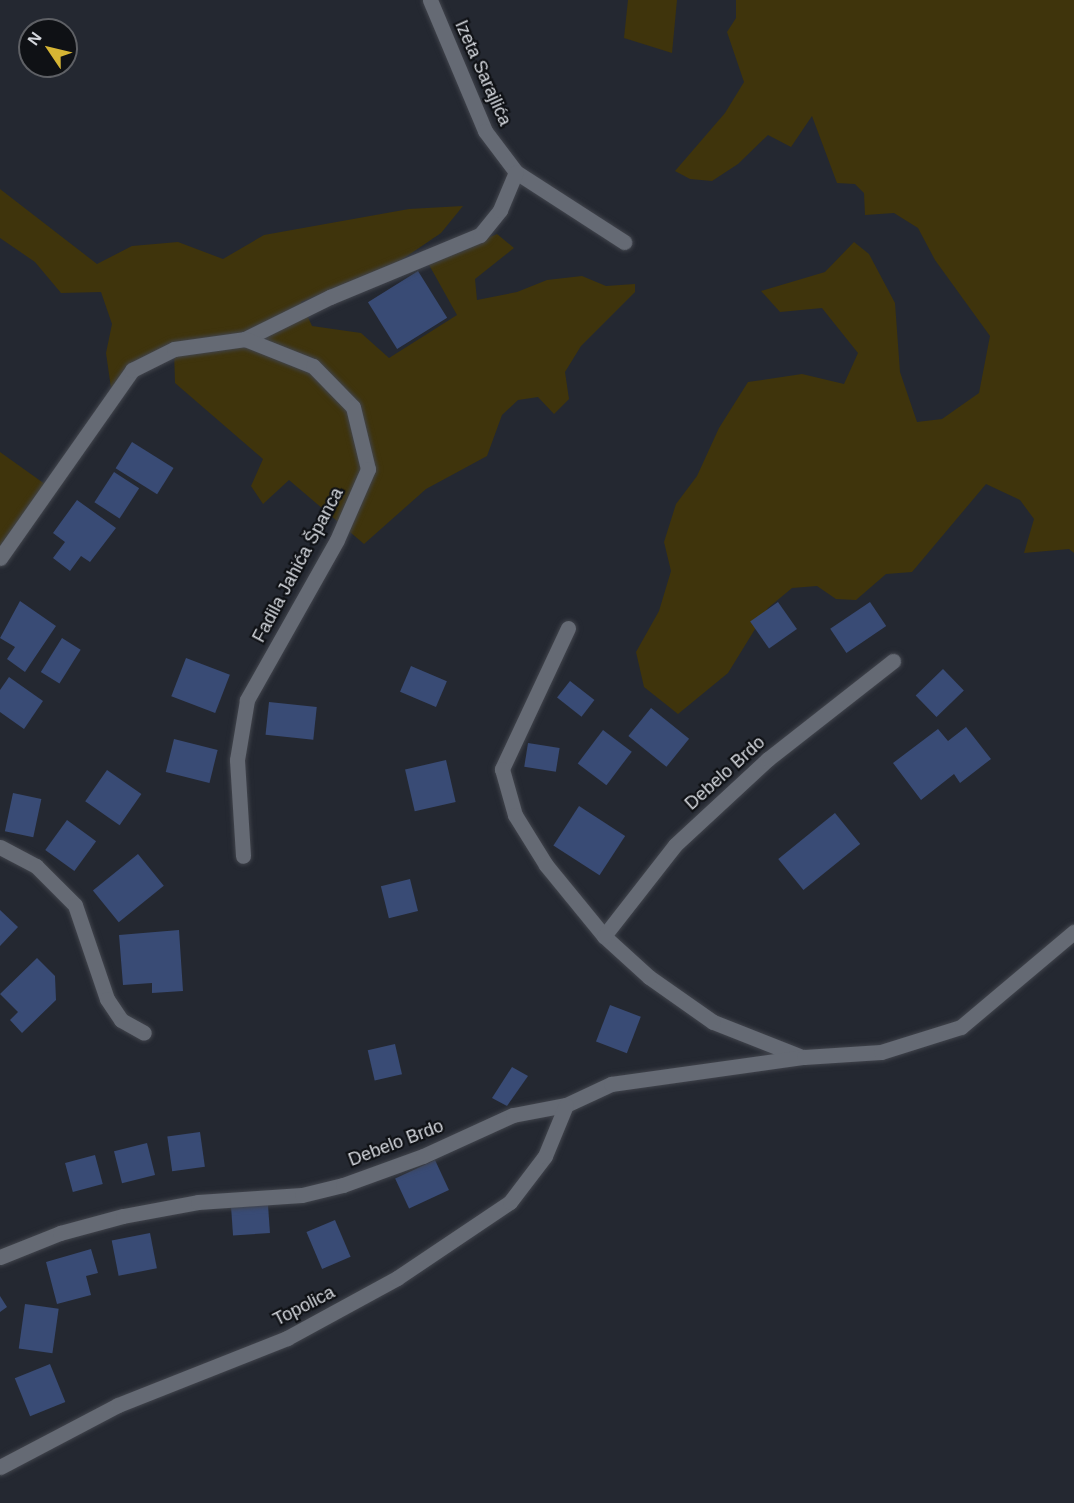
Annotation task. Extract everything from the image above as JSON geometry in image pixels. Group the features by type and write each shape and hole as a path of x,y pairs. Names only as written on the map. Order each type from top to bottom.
{"street":[{"name":"Izeta Sarajlića","path":"430,0 485,131 516,172 624,242"},
{"path":"245,339 330,297 480,236 500,210 516,172"},
{"name":"Fadila Jahića Španca","path":"0,558 132,370 174,349 245,339 313,366 353,407 368,469 337,540 247,700 237,760 243,856"},
{"name":"Debelo Brdo","path":"568,628 502,770 522,825 546,865 604,936 649,976 712,1022 804,1057"},
{"name":"Debelo Brdo","path":"604,936 675,845 768,759 893,661"},
{"path":"0,847 36,866 75,905 107,999 121,1020 144,1033"},
{"name":"Debelo Brdo","path":"0,1257 60,1233 123,1215 198,1202 302,1195 343,1185 423,1156 513,1115 566,1105 611,1084 804,1057 881,1052 961,1027 1074,932"},
{"name":"Topolica","path":"0,1467 118,1405 286,1338 398,1278 510,1202 545,1156 566,1105"}],"shaded area":[{"path":"628,0 677,0 672,53 624,38"},
{"path":"736,0 1074,0 1074,553 1069,549 1024,553 1034,519 1020,500 986,484 912,572 886,574 856,600 836,599 817,586 792,588 768,608 728,673 678,714 644,687 636,652 659,611 671,571 664,542 676,504 697,476 719,428 748,382 802,374 844,384 858,353 822,308 780,312 761,291 825,272 854,242 869,254 895,303 900,372 917,422 942,419 979,393 990,336 935,260 918,228 894,213 865,215 864,193 855,184 837,183 812,116 791,147 768,135 738,164 712,181 690,179 675,171 725,113 744,82 727,32 736,18"},
{"path":"0,189 97,264 132,246 178,242 223,259 264,235 409,209 463,206 441,233 394,265 301,302 312,326 361,333 389,358 457,315 428,263 497,234 514,248 475,279 477,300 517,292 547,280 582,276 606,286 635,284 635,292 581,346 565,372 569,399 554,414 538,397 518,400 502,415 487,456 426,489 364,544 289,480 263,504 251,486 263,459 175,383 174,350 132,370 112,395 106,353 112,324 101,292 61,293 35,262 0,238"},
{"path":"0,452 49,487 0,558"}],"building":[{"path":"418,271 447,318 397,349 368,302"},
{"path":"132,442 174,468 157,494 116,468"},
{"path":"114,472 139,488 120,519 94,502"},
{"path":"77,500 116,528 90,562 81,556 70,571 53,558 65,542 53,533"},
{"path":"20,601 56,626 25,672 7,659 15,647 0,638"},
{"path":"778,602 797,629 769,649 750,622"},
{"path":"870,602 886,626 846,653 830,629"},
{"path":"62,638 81,650 59,684 41,672"},
{"path":"186,658 230,675 215,713 171,696"},
{"path":"411,666 447,681 436,707 400,692"},
{"path":"943,669 964,691 937,717 916,695"},
{"path":"9,677 43,701 24,729 0,712 0,690"},
{"path":"570,681 594,700 581,717 557,698"},
{"path":"269,702 317,707 313,740 266,735"},
{"path":"651,708 689,739 666,767 628,736"},
{"path":"966,727 991,759 960,783 954,774 921,800 893,763 938,729 948,741"},
{"path":"603,730 632,752 606,785 578,764"},
{"path":"174,739 218,750 209,783 166,772"},
{"path":"528,743 560,748 556,772 524,767"},
{"path":"446,760 456,802 415,811 405,769"},
{"path":"107,770 141,794 120,825 85,801"},
{"path":"13,793 41,799 33,837 5,831"},
{"path":"579,806 625,836 600,875 553,845"},
{"path":"835,813 860,844 803,890 778,859"},
{"path":"67,820 96,841 74,871 45,850"},
{"path":"138,854 164,886 119,922 93,891"},
{"path":"410,879 418,911 389,918 381,886"},
{"path":"0,910 18,927 0,946"},
{"path":"179,930 183,991 152,993 152,983 123,985 119,935"},
{"path":"37,958 55,976 56,1000 22,1033 10,1020 18,1012 0,994"},
{"path":"610,1005 641,1017 627,1053 596,1041"},
{"path":"395,1044 402,1074 375,1081 368,1050"},
{"path":"512,1067 528,1076 507,1106 492,1098"},
{"path":"200,1132 205,1167 172,1171 167,1137"},
{"path":"147,1143 155,1175 122,1183 114,1151"},
{"path":"95,1155 103,1184 73,1192 65,1163"},
{"path":"435,1160 449,1190 409,1209 395,1179"},
{"path":"268,1205 270,1233 233,1236 231,1208"},
{"path":"335,1220 351,1257 322,1269 306,1232"},
{"path":"150,1233 157,1268 119,1276 112,1240"},
{"path":"91,1249 98,1273 86,1276 91,1295 57,1304 46,1262"},
{"path":"0,1296 7,1307 0,1312"},
{"path":"25,1304 59,1309 52,1353 19,1349"},
{"path":"50,1364 65,1402 30,1416 15,1378"}]}
